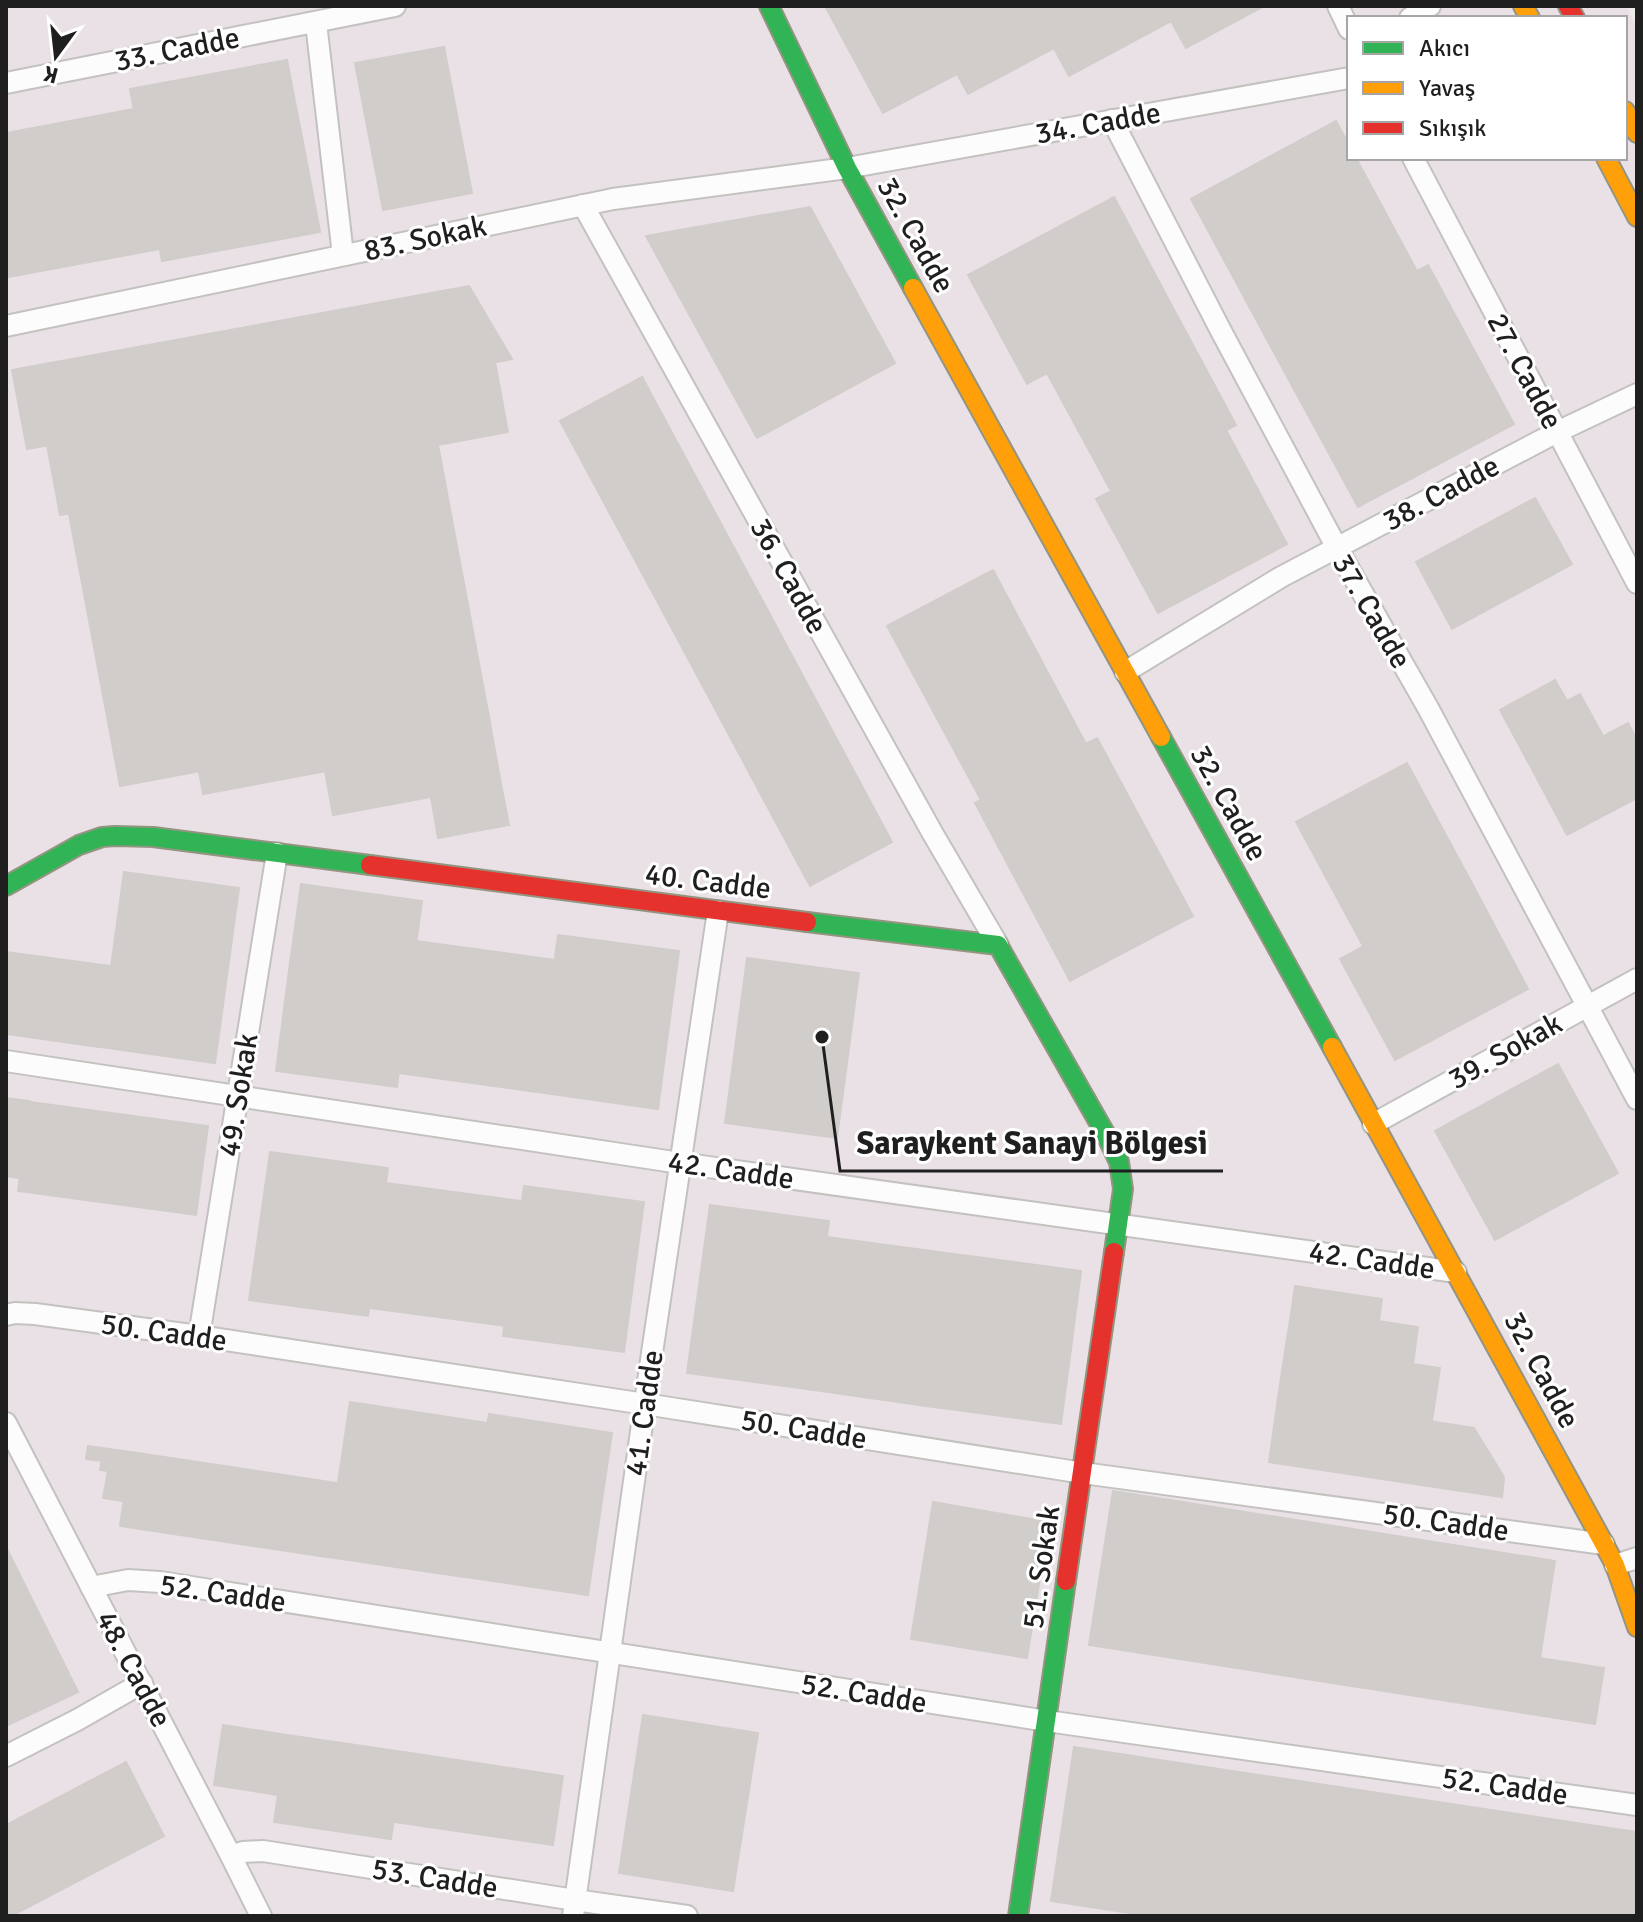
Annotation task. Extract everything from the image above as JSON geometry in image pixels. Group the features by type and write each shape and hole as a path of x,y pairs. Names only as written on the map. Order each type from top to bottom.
{"street":[{"name":"33. Cadde","path":"6,83 395,6"},
{"name":"32. Cadde","path":"769,6 847,168 1604,1544 1615,1565 1637,1627"},
{"path":"1338,6 1347,25"},
{"path":"316,23 343,255"},
{"name":"34. Cadde","path":"847,168 1347,78"},
{"path":"1627,115 1637,133"},
{"name":"37. Cadde","path":"1112,120 1337,548 1428,708 1637,1099"},
{"name":"27. Cadde","path":"1414,160 1637,583"},
{"path":"1607,160 1637,217"},
{"name":"83. Sokak","path":"6,326 629,196 847,168"},
{"name":"36. Cadde","path":"583,205 998,945"},
{"name":"38. Cadde","path":"1125,672 1281,577 1557,432 1637,394"},
{"name":"40. Cadde","path":"6,886 100,837 153,837 998,945"},
{"name":"49. Sokak","path":"199,1336 277,853"},
{"name":"41. Cadde","path":"574,1908 718,911"},
{"path":"998,945 1119,1162 1123,1189 1119,1226"},
{"name":"39. Sokak","path":"1373,1124 1637,979"},
{"name":"42. Cadde","path":"6,1061 680,1163 1456,1272"},
{"name":"51. Sokak","path":"1018,1916 1119,1226"},
{"name":"50. Cadde","path":"6,1315 35,1314 199,1336 1083,1473 1604,1544"},
{"name":"48. Cadde","path":"6,1423 261,1916"},
{"path":"1615,1565 1637,1558"},
{"name":"52. Cadde","path":"91,1587 128,1580 160,1582 1047,1721 1637,1805"},
{"path":"6,1756 142,1683"},
{"name":"53. Cadde","path":"231,1856 263,1851 574,1908 687,1916"}],"shaded area":[{"path":"6,6 1627,6 1637,27 1637,1916 6,1916"}],"building":[{"path":"825,6 1031,6 1054,48 968,94 957,74 883,113"},
{"path":"1031,6 1264,6 1186,48 1171,21 1069,76"},
{"path":"444,47 472,193 383,210 355,63"},
{"path":"287,60 306,158 149,188 130,89"},
{"path":"134,109 160,249 8,277 6,133"},
{"path":"1336,121 1347,141 1347,160 1357,160 1417,271 1272,349 1191,199"},
{"path":"306,158 320,232 162,261 149,188"},
{"path":"1114,197 1172,306 1027,384 968,275"},
{"path":"810,207 895,363 757,438 646,236"},
{"path":"1428,265 1514,424 1358,507 1272,349"},
{"path":"469,286 512,359 27,449 12,370"},
{"path":"1172,306 1236,425 1111,491 1047,373"},
{"path":"495,362 508,432 60,515 47,445"},
{"path":"642,377 760,596 678,640 560,421"},
{"path":"1226,430 1287,544 1158,613 1096,499"},
{"path":"438,445 489,717 120,786 69,514"},
{"path":"1535,498 1572,564 1452,629 1416,562"},
{"path":"993,570 1086,744 981,800 887,626"},
{"path":"760,596 892,842 810,886 678,640"},
{"path":"1555,680 1567,701 1580,694 1603,736 1534,773 1500,710"},
{"path":"489,717 493,740 203,794 199,771"},
{"path":"1628,723 1637,740 1637,798 1567,835 1534,773"},
{"path":"1097,738 1193,916 1070,981 975,803"},
{"path":"493,740 501,784 333,815 325,771"},
{"path":"1407,763 1474,887 1363,946 1296,822"},
{"path":"501,784 509,825 438,838 431,797"},
{"path":"124,872 239,888 215,1063 100,1047"},
{"path":"301,884 422,901 409,995 288,978"},
{"path":"1474,887 1528,989 1395,1060 1340,959"},
{"path":"558,935 679,951 658,1109 537,1092"},
{"path":"416,941 555,960 537,1092 398,1073"},
{"path":"6,952 111,966 100,1047 6,1034"},
{"path":"747,958 859,973 837,1138 725,1123"},
{"path":"288,978 409,995 397,1087 276,1071"},
{"path":"1558,1064 1618,1173 1495,1240 1435,1131"},
{"path":"6,1098 30,1101 19,1178 6,1176"},
{"path":"30,1102 208,1126 196,1215 18,1191"},
{"path":"270,1152 388,1168 368,1316 249,1300"},
{"path":"386,1183 522,1201 505,1326 369,1308"},
{"path":"524,1186 644,1202 624,1352 503,1336"},
{"path":"710,1205 829,1221 806,1389 687,1373"},
{"path":"827,1237 962,1255 941,1408 806,1389"},
{"path":"962,1255 1081,1271 1071,1349 951,1333"},
{"path":"1295,1286 1382,1299 1379,1321 1292,1308"},
{"path":"1292,1308 1418,1327 1413,1364 1286,1345"},
{"path":"951,1333 1071,1349 1061,1424 941,1408"},
{"path":"1286,1345 1440,1368 1432,1421 1278,1398"},
{"path":"1278,1398 1474,1428 1504,1477 1502,1497 1269,1462"},
{"path":"350,1402 488,1423 465,1577 327,1557"},
{"path":"489,1414 612,1433 588,1595 465,1577"},
{"path":"88,1446 131,1452 123,1501 103,1498 108,1471 100,1470 102,1461 86,1459"},
{"path":"131,1452 337,1483 327,1557 120,1526"},
{"path":"1113,1491 1555,1561 1540,1658 1604,1668 1595,1724 1089,1645"},
{"path":"933,1502 1049,1522 1027,1658 911,1639"},
{"path":"6,1547 78,1692 6,1726"},
{"path":"643,1715 758,1733 733,1891 619,1873"},
{"path":"223,1725 287,1735 278,1795 214,1785"},
{"path":"287,1735 404,1752 391,1839 274,1822"},
{"path":"1074,1747 1637,1832 1635,1916 1149,1916 1051,1901"},
{"path":"404,1752 563,1776 553,1845 394,1822"},
{"path":"126,1762 164,1836 6,1916 6,1825"}],"traffic: fast":[{"path":"769,6 847,168 913,288"},
{"path":"1161,737 1332,1047"},
{"path":"6,886 79,845 115,836 153,837 370,865"},
{"path":"807,922 998,945 1119,1162 1123,1189 1114,1252"},
{"path":"1018,1916 1066,1581"}],"traffic: slow":[{"path":"1523,6 1529,16"},
{"path":"1627,115 1637,133"},
{"path":"1607,160 1637,217"},
{"path":"913,288 1161,737"},
{"path":"1332,1047 1604,1544 1615,1565 1637,1627"}],"traffic: jam":[{"path":"1568,6 1574,16"},
{"path":"370,865 807,922"},
{"path":"1066,1581 1114,1252"}],"place":[{"name":"Saraykent Sanayi Bölgesi","path":"822,1037"}]}
